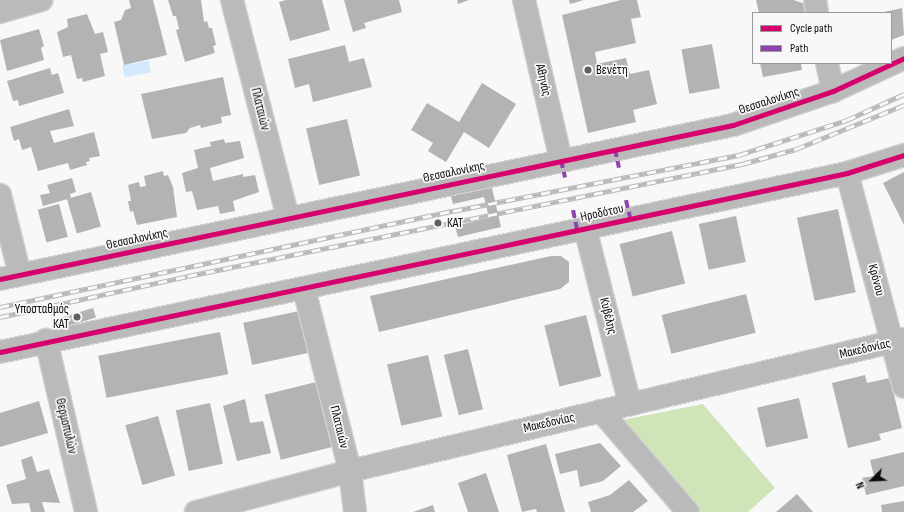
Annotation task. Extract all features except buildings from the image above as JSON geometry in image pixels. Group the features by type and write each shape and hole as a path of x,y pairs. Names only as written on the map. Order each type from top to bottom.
{"street":[{"path":"0,12 41,0"},
{"name":"Πλαταιών","path":"232,0 288,218"},
{"name":"Αθηνάς","path":"524,0 561,160"},
{"path":"815,0 817,12"},
{"name":"Θεσσαλονίκης","path":"892,64 904,58"},
{"path":"827,64 833,91"},
{"name":"Θεσσαλονίκης","path":"10,277 732,124 833,91 891,64"},
{"name":"Ηροδότου","path":"304,289 846,173 904,156"},
{"name":"Κρόνου","path":"846,173 898,341 904,387"},
{"path":"0,195 10,277"},
{"name":"Κυβέλης","path":"585,228 630,404"},
{"path":"0,352 46,340 304,289"},
{"name":"Πλαταιών","path":"304,289 350,471 355,512"},
{"name":"Θερμοπυλών","path":"46,340 86,512"},
{"name":"Μακεδονίας","path":"196,512 350,471 898,341"},
{"path":"601,411 688,512"}],"green space":[{"path":"703,404 775,488 748,512 701,512 623,420"}],"water":[{"path":"149,61 151,73 124,77 122,65"}],"railway":[{"path":"0,307 453,211 739,155 847,120 904,94"},
{"path":"0,317 188,276 742,164 796,149 904,105"}],"marked path":[{"path":"615,149 619,168"},
{"path":"561,160 565,178"},
{"path":"626,200 630,218"},
{"path":"573,210 577,229"}],"cycle path":[{"path":"892,64 904,58"},
{"path":"0,279 733,125 833,91 891,64"},
{"path":"0,352 847,173 904,155"}],"place":[{"name":"Βενέτη","path":"588,70"},
{"name":"ΚΑΤ","path":"438,223"},
{"name":"Υποσταθμός ΚΑΤ","path":"77,317"}]}
